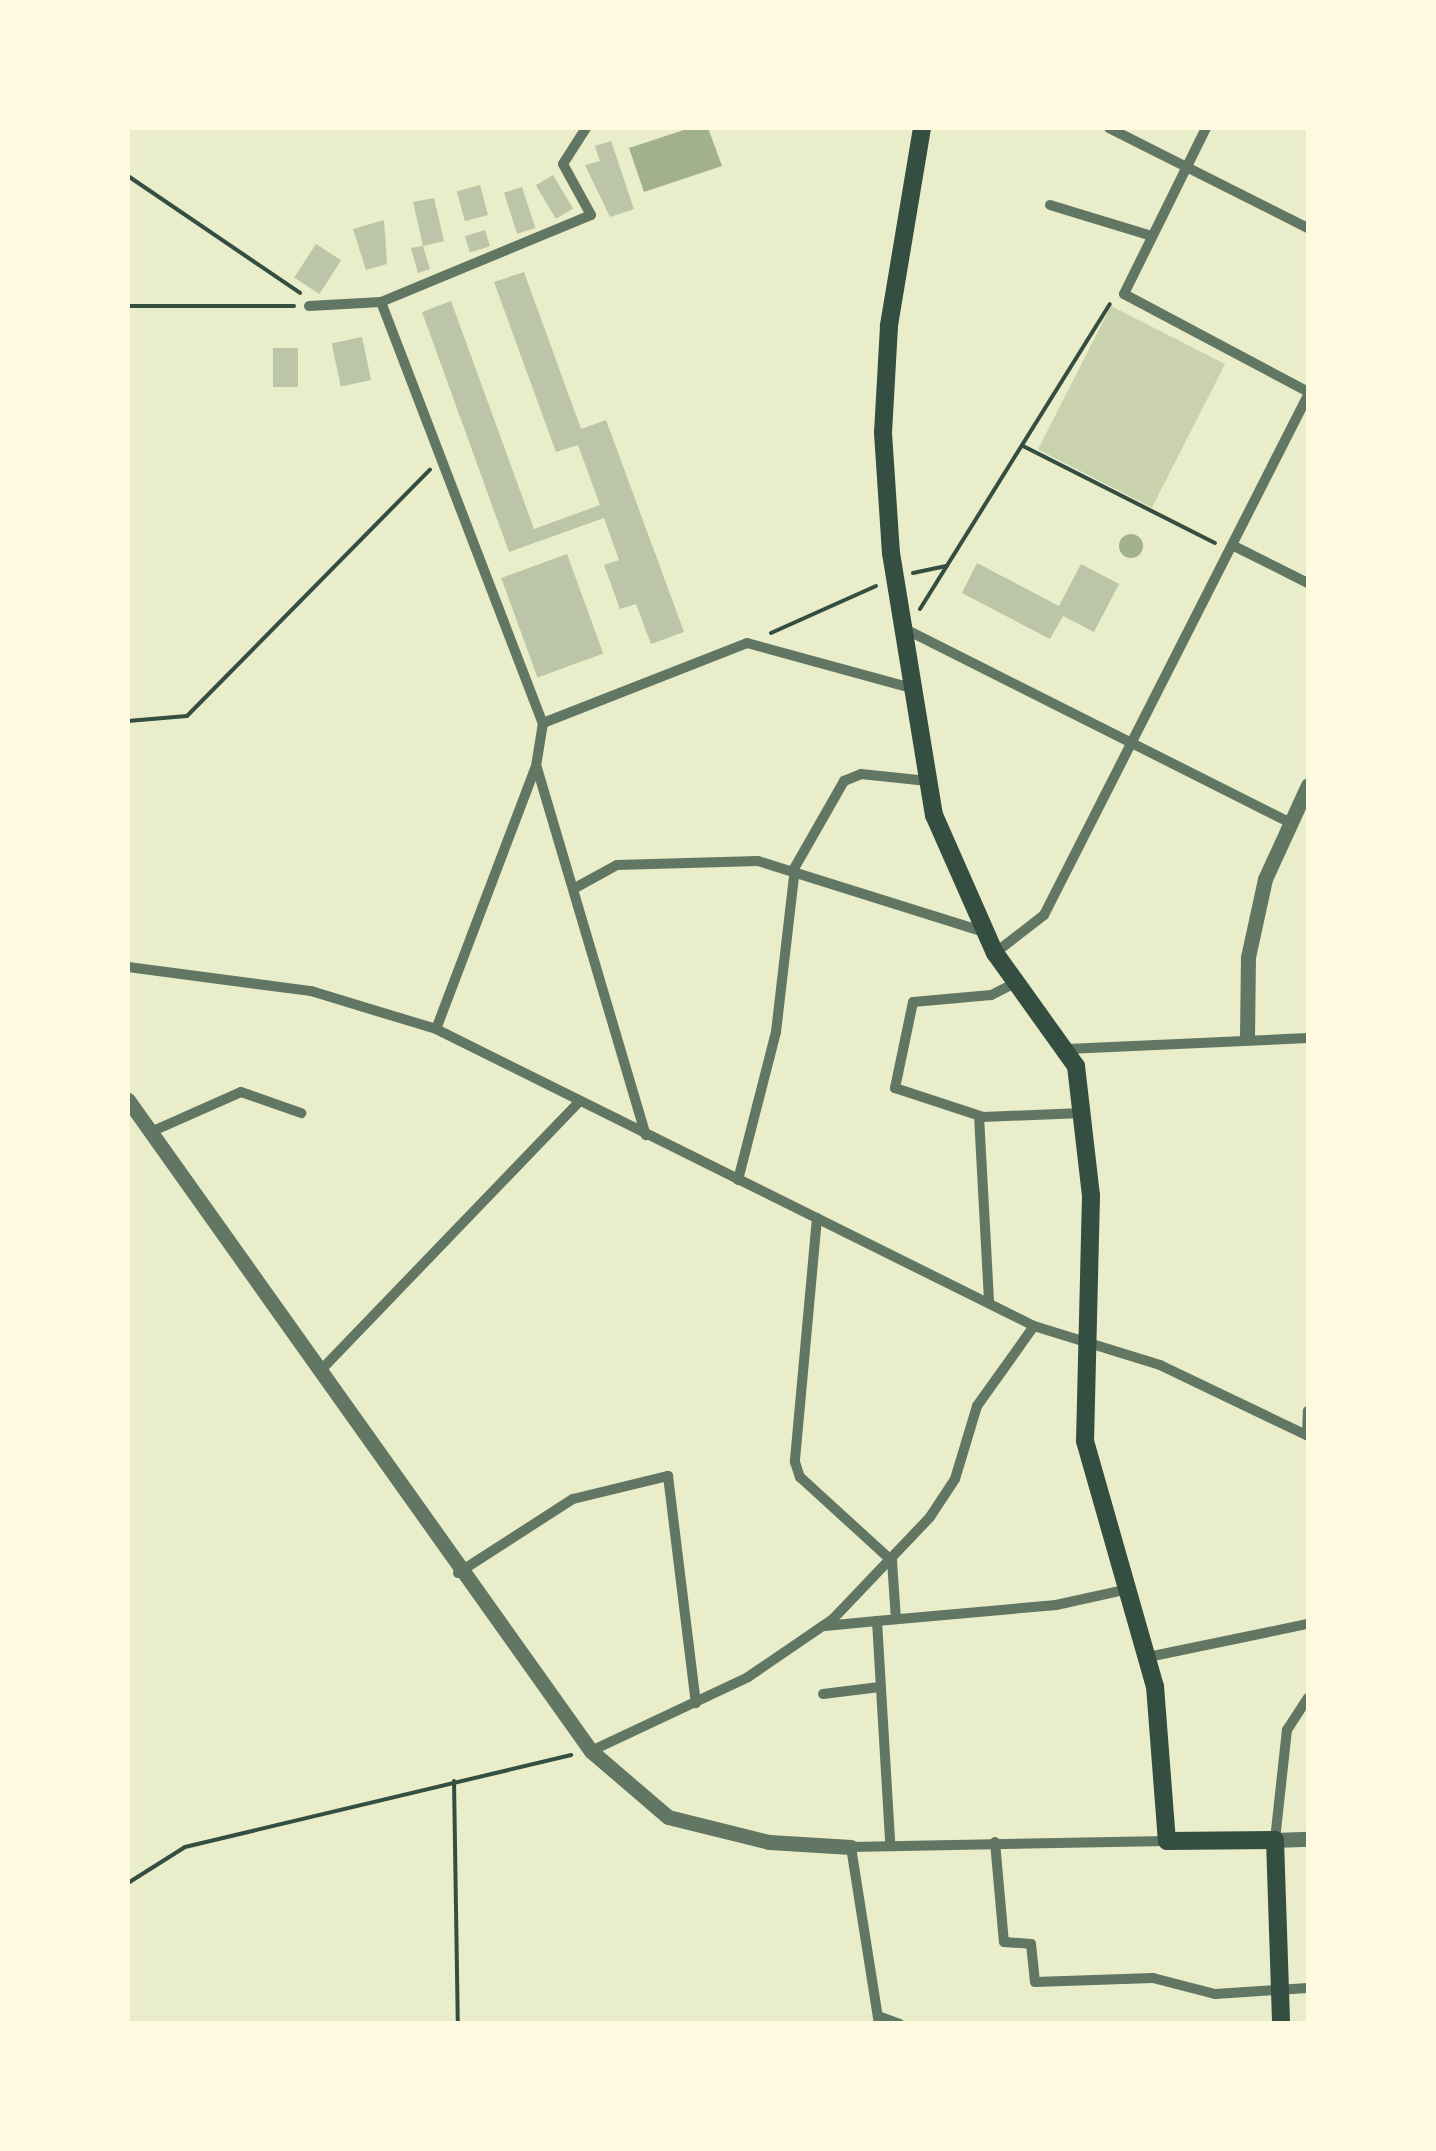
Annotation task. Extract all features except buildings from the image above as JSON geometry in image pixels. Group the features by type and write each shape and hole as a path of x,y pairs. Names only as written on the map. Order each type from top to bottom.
{"main road":[{"path":"917,129 890,326 884,433 910,688 928,782 954,878 995,953 1066,1048 1085,1112 1089,1343 1086,1441 1148,1657 1167,1842 1275,1840 1281,2024"}],"street":[{"path":"308,306 381,302 591,214 564,164 586,128"},
{"path":"1108,128 1308,228"},
{"path":"995,953 1044,915 1308,394 1124,294 1149,236 1206,128"},
{"path":"1050,205 1149,236"},
{"path":"381,302 542,723 536,766 436,1029"},
{"path":"1234,546 1308,583"},
{"path":"907,630 1289,822"},
{"path":"542,723 747,643 910,688"},
{"path":"536,766 646,1135"},
{"path":"738,1180 776,1032 795,866 844,781 860,774 928,782"},
{"path":"1247,1037 1248,956 1289,822 1308,785"},
{"path":"575,888 617,865 656,859 795,866 984,932"},
{"path":"128,967 311,991 436,1029 578,1103 1034,1326 1089,1343 1308,1436 1308,1411"},
{"path":"1017,982 991,995 914,1002 894,1088 979,1116 1085,1112"},
{"path":"1066,1048 1247,1037 1308,1038"},
{"path":"154,1131 241,1092 301,1113"},
{"path":"128,1100 322,1369 458,1573 590,1751 668,1816 769,1842 851,1847 890,1843 1167,1842"},
{"path":"322,1369 578,1103"},
{"path":"979,1116 988,1302"},
{"path":"816,1218 795,1462 800,1477 892,1561 896,1619"},
{"path":"590,1751 696,1703 823,1626 892,1561 955,1478 977,1406 1034,1326"},
{"path":"458,1573 574,1499 668,1476 696,1703"},
{"path":"823,1626 1130,1589"},
{"path":"876,1621 890,1843"},
{"path":"1148,1657 1308,1624"},
{"path":"823,1694 880,1687"},
{"path":"1308,1698 1287,1730 1275,1840 1308,1839"},
{"path":"995,1842 1004,1942 1031,1944 1035,1982 1153,1978 1214,1994 1280,1994 1308,1988"},
{"path":"851,1847 878,2020 900,2024"}],"path":[{"path":"128,176 308,306"},
{"path":"907,630 1104,308 1124,294"},
{"path":"128,306 308,306"},
{"path":"1023,446 1234,546"},
{"path":"128,721 186,716 409,483 444,465"},
{"path":"915,572 948,566"},
{"path":"747,643 870,588"},
{"path":"128,1884 185,1847 590,1751"},
{"path":"454,1781 458,2024"}],"shaded area":[{"path":"690,128 708,128 722,166 644,192 629,148"},
{"path":"1111,306 1225,364 1152,508 1038,449"},
{"path":"1131,534 1143,546 1131,558 1119,546"}]}
